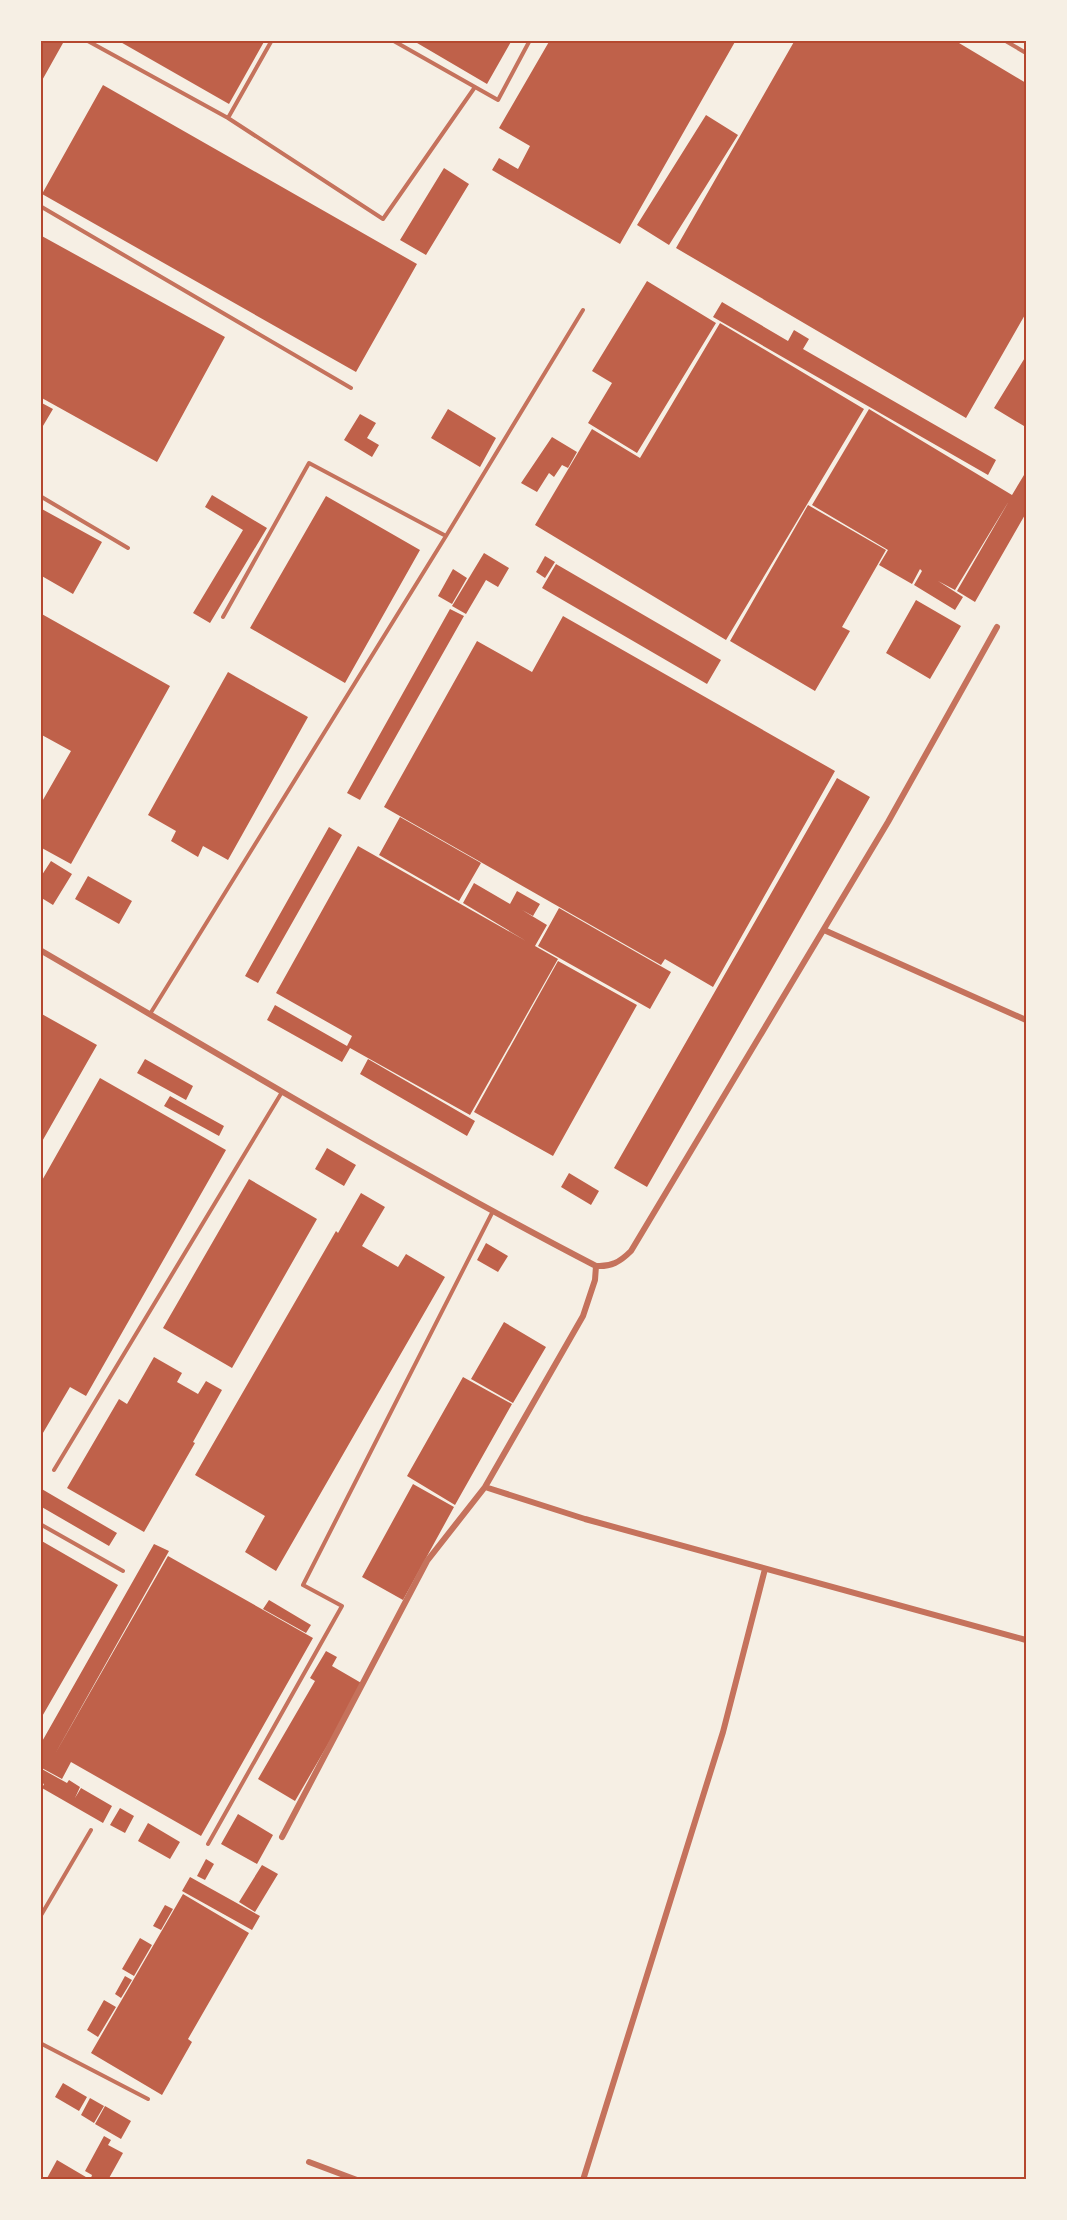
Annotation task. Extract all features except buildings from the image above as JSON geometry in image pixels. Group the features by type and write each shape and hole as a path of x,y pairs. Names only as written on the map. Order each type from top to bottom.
{"street":[{"path":"40,950 493,1211 596,1266 615,1264 631,1251 824,930 888,822 997,627"},
{"path":"824,930 1026,1020"},
{"path":"282,1837 427,1561 485,1487 583,1316 595,1280 596,1266"},
{"path":"485,1487 585,1519 1026,1640"},
{"path":"583,2180 723,1732 765,1569"},
{"path":"309,2162 357,2180"}],"lane":[{"path":"86,40 228,118 383,219 476,87"},
{"path":"228,118 272,40"},
{"path":"392,40 498,100 530,40"},
{"path":"1004,40 1026,53"},
{"path":"40,206 351,387"},
{"path":"150,1014 583,310"},
{"path":"223,617 309,463 446,536"},
{"path":"40,496 129,548"},
{"path":"54,1470 283,1092"},
{"path":"208,1844 342,1606 303,1585 493,1211"},
{"path":"40,1524 123,1571"},
{"path":"40,1917 91,1830"},
{"path":"40,2043 148,2099"}]}
